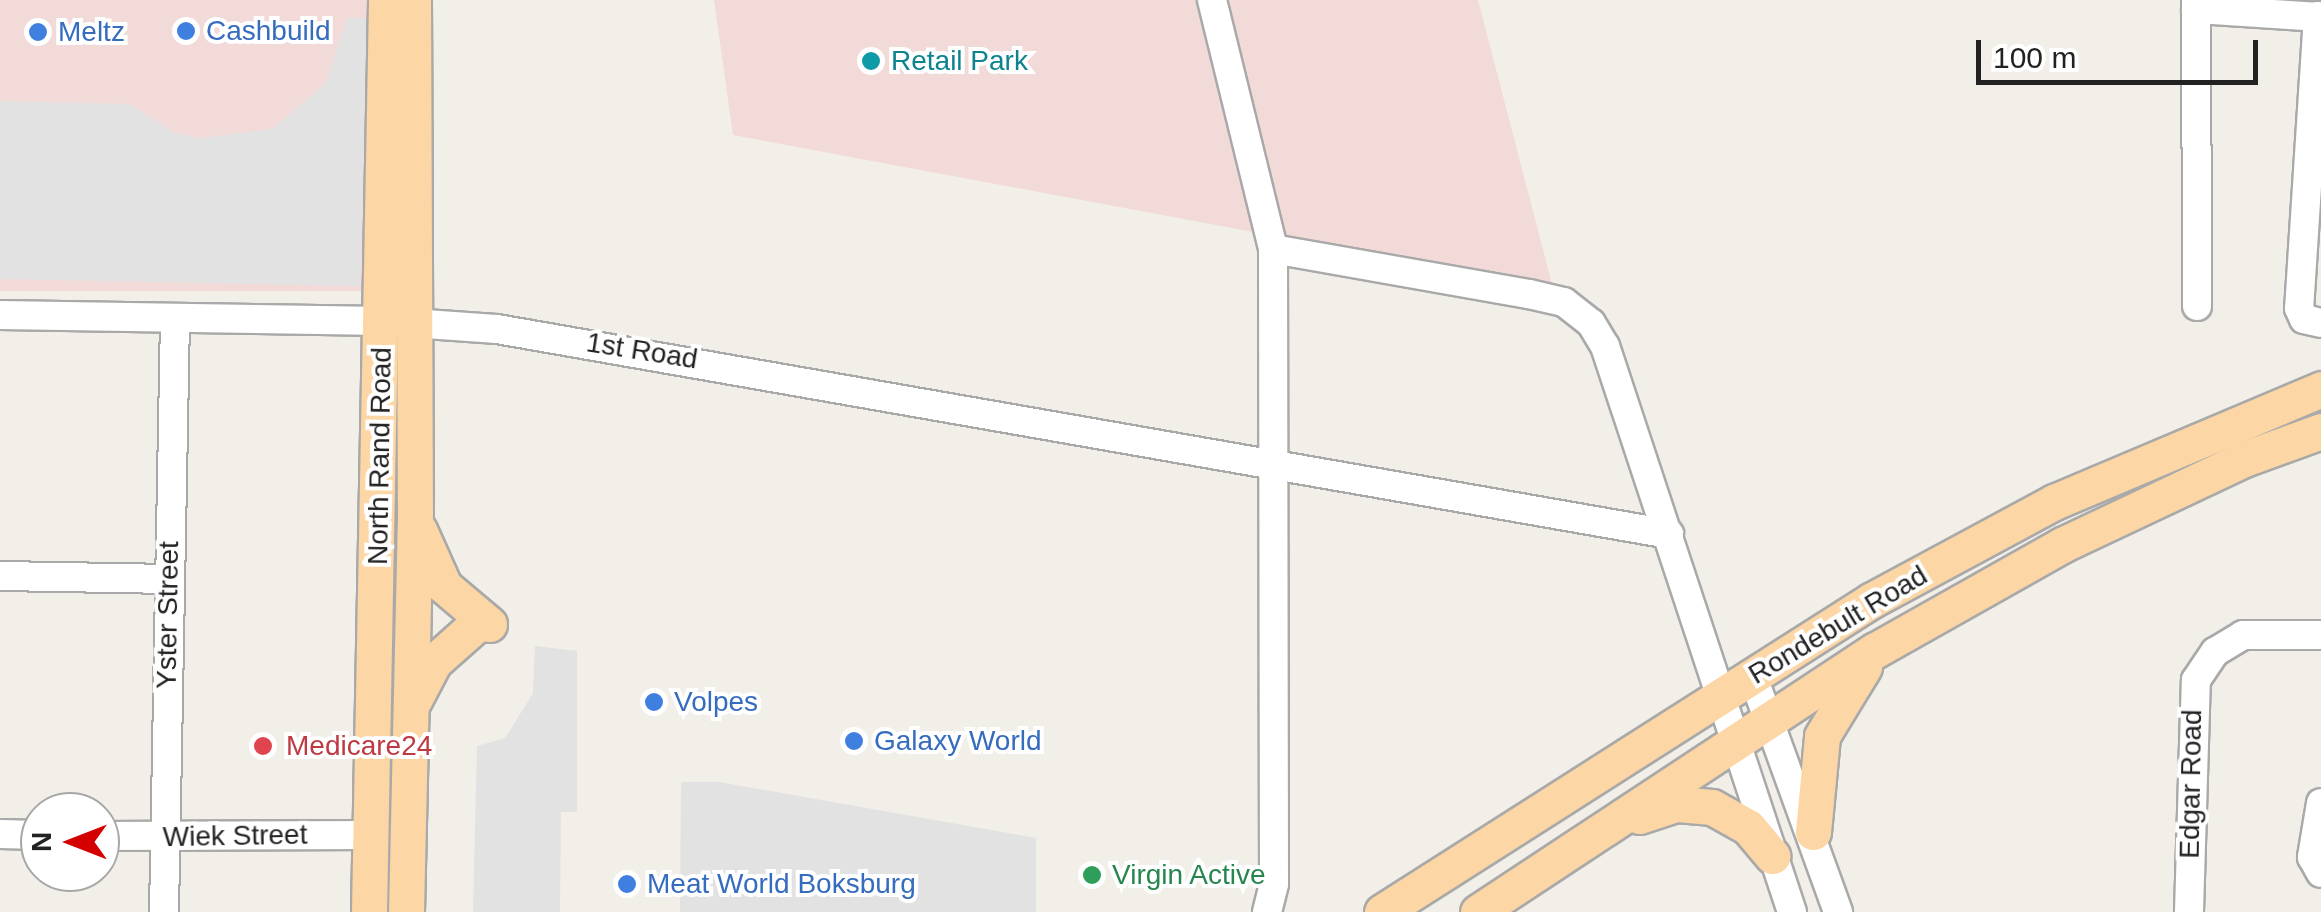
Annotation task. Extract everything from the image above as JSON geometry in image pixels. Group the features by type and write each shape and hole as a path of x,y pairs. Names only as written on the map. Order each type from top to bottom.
{"main road":[{"name":"North Rand Road","path":"386,0 399,322 414,520 406,912"},
{"name":"North Rand Road","path":"370,912 370,835 414,0"},
{"name":"Rondebult Road","path":"1382,912 1872,600 2054,502 2321,389"},
{"name":"Rondebult Road","path":"1478,912 1617,823 1735,739 1876,650 2062,545 2244,459 2321,430"},
{"path":"410,710 434,662 484,622 444,586 414,520"},
{"path":"1813,832 1822,736 1876,650"},
{"path":"1617,823 1677,804 1712,807 1748,827 1772,856"}],"street":[{"path":"1212,0 1273,249 1274,884 1267,912"},
{"path":"2197,306 2196,4 2319,17 2299,308 2304,319 2321,324"},
{"path":"1273,249 1529,294 1577,310 1606,346 1792,912"},
{"name":"1st Road","path":"0,315 399,322 648,351 1275,467 1669,534"},
{"name":"Yster Street","path":"164,912 175,318"},
{"path":"0,576 169,579"},
{"name":"Edgar Road","path":"2189,912 2192,696 2214,652 2259,632 2321,636"},
{"path":"1752,677 1813,832 1838,912"},
{"path":"2321,802 2312,857 2321,873"},
{"name":"Wiek Street","path":"120,836 370,835"}],"shaded area":[{"path":"0,0 375,0 375,291 0,291"},
{"path":"714,0 1478,0 1553,288 733,135"},
{"path":"347,18 367,18 360,286 0,279 0,101 130,104 175,133 202,138 272,129 325,84"},
{"path":"535,646 577,651 577,812 561,812 560,912 473,912 477,746 505,738 533,693"},
{"path":"681,782 719,782 1036,838 1036,912 680,912"}],"place":[{"name":"Cashbuild","path":"186,31"},
{"name":"Meltz","path":"38,32"},
{"name":"Retail Park","path":"871,61"},
{"name":"Volpes","path":"654,702"},
{"name":"Galaxy World","path":"854,741"},
{"name":"Medicare24","path":"263,746"},
{"name":"Virgin Active","path":"1092,875"},
{"name":"Meat World Boksburg","path":"627,884"}]}
